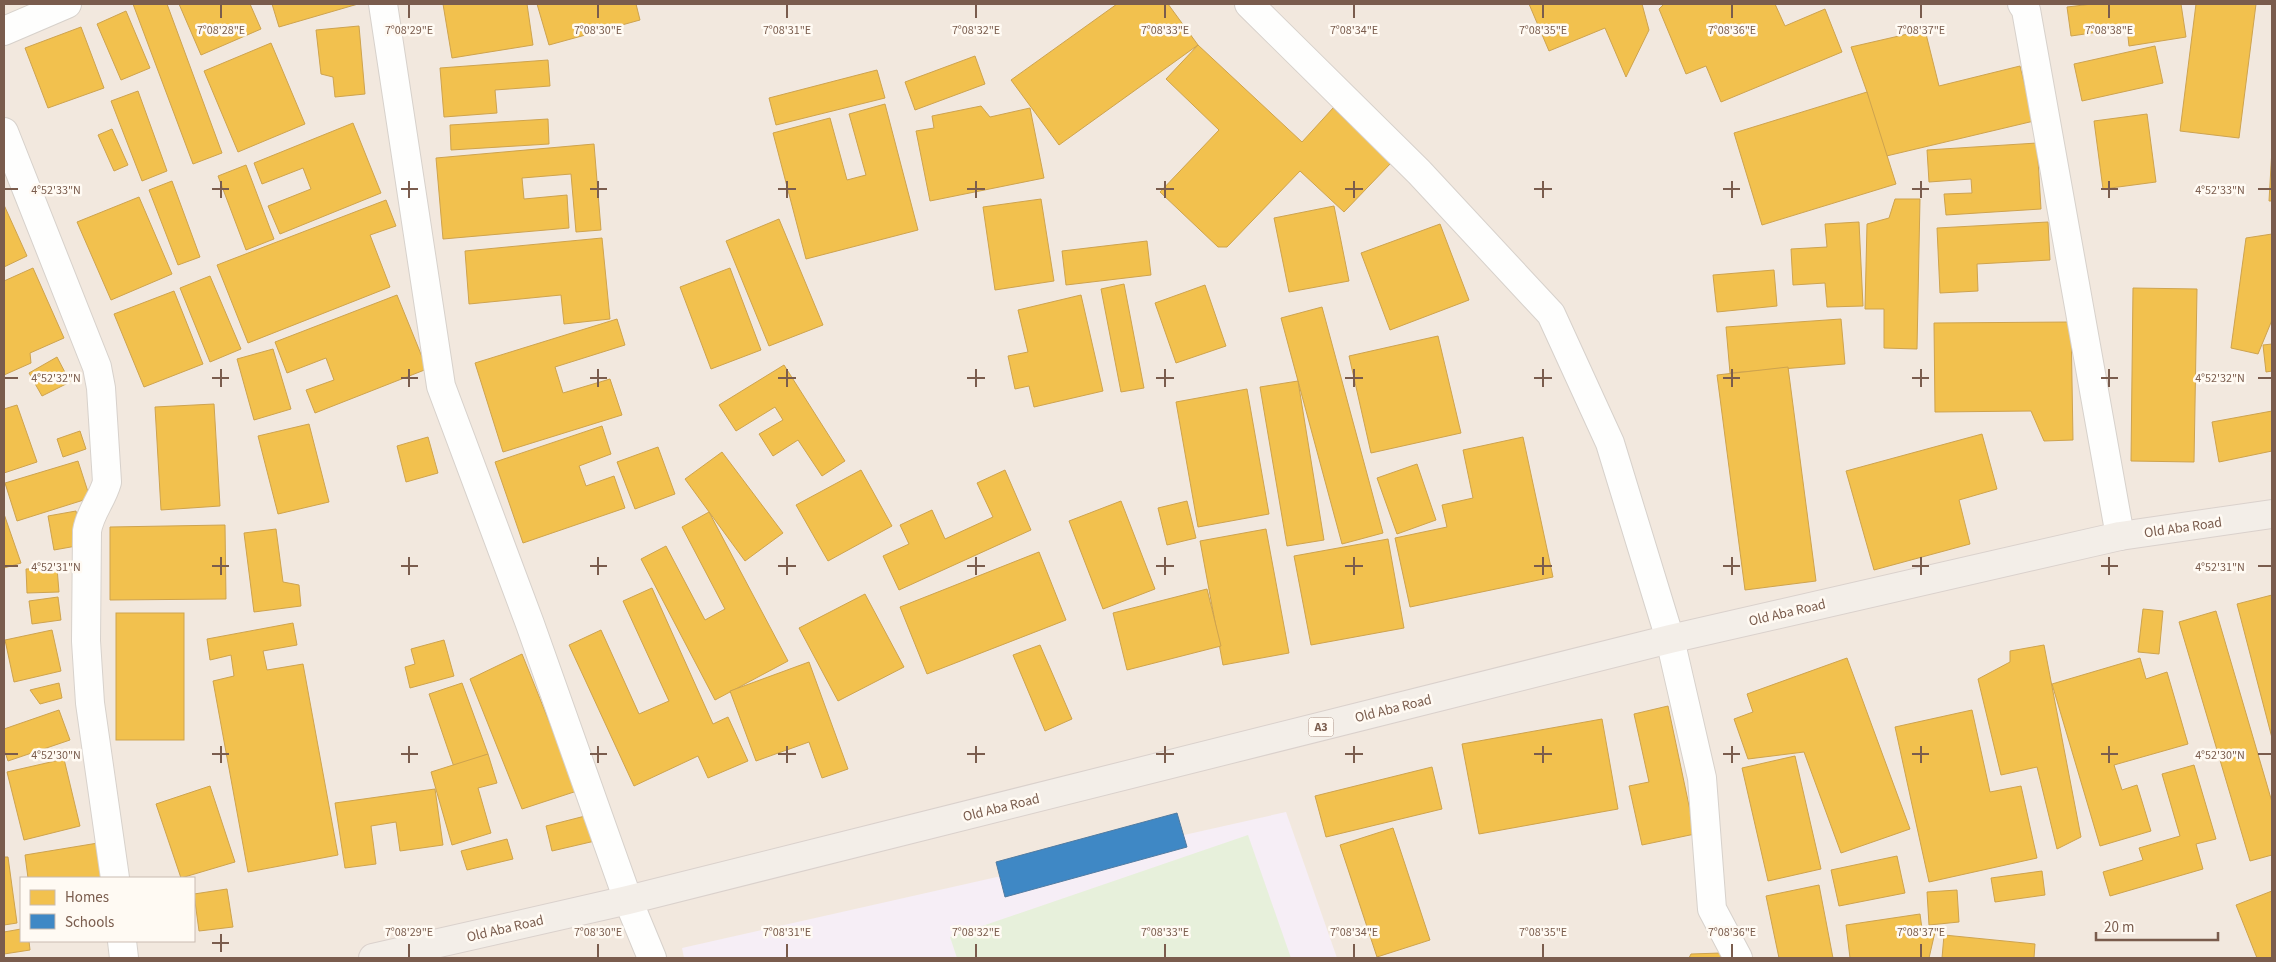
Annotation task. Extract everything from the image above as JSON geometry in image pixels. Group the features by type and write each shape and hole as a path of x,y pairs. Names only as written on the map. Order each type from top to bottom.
{"main road":[{"name":"Old Aba Road","path":"373,958 628,900 1670,639 2120,536 2272,514"}],"street":[{"path":"4,31 67,4"},
{"path":"383,4 441,386 530,624 628,900 652,958"},
{"path":"1249,4 1419,172 1551,314 1610,443 1670,639 1702,778 1712,909 1738,958"},
{"path":"2022,4 2026,10 2120,536"},
{"path":"4,132 97,367 101,388 107,482 104,492 88,518 86,531 86,640 90,703 115,877"},
{"path":"122,942 124,958"}],"shaded area":[{"path":"4,4 2272,4 2272,958 4,958"},
{"path":"1286,812 1337,958 684,958 682,948"}],"green space":[{"path":"1248,835 1291,958 957,958 950,937"}],"building: Homes":[{"path":"133,4 167,4 222,153 193,164"},
{"path":"179,4 250,4 261,29 201,55"},
{"path":"272,4 358,4 279,27"},
{"path":"443,4 527,4 533,45 452,58"},
{"path":"537,4 636,4 640,20 549,45"},
{"path":"1117,4 1168,4 1198,45 1059,145 1011,80"},
{"path":"1529,4 1642,4 1649,30 1626,77 1605,28 1549,51"},
{"path":"1664,4 1775,4 1785,26 1825,9 1842,52 1721,102 1706,66 1686,74 1659,9"},
{"path":"2092,4 2181,4 2186,37 2129,46 2127,28 2071,36 2067,7"},
{"path":"2196,4 2256,4 2239,138 2180,131"},
{"path":"126,11 150,68 121,80 97,24"},
{"path":"359,26 365,94 335,97 333,77 321,74 316,30"},
{"path":"81,27 104,88 48,108 25,48"},
{"path":"1925,30 1939,86 2020,66 2034,121 1878,158 1867,92 1851,47"},
{"path":"271,43 305,124 238,152 204,71"},
{"path":"1198,45 1302,142 1333,108 1391,163 1344,212 1300,171 1227,247 1218,247 1160,192 1219,130 1166,79"},
{"path":"2155,46 2163,83 2082,101 2074,64"},
{"path":"975,56 985,84 915,110 905,82"},
{"path":"548,60 550,86 495,90 497,113 444,117 440,68"},
{"path":"877,70 885,98 776,125 769,98"},
{"path":"138,91 167,171 142,181 111,101"},
{"path":"1867,92 1896,184 1762,225 1734,133"},
{"path":"885,104 918,230 806,259 773,133 830,118 847,180 866,175 849,114"},
{"path":"981,106 990,117 1030,108 1044,178 930,201 916,131 934,128 932,116"},
{"path":"2147,114 2156,182 2103,189 2094,121"},
{"path":"548,119 549,144 451,150 450,125"},
{"path":"353,123 381,193 280,234 268,206 311,189 303,168 262,184 254,163"},
{"path":"112,129 128,165 114,171 98,135"},
{"path":"2037,143 2041,209 1946,215 1944,194 1972,193 1971,179 1929,182 1927,150"},
{"path":"594,144 601,230 576,232 571,174 522,178 524,199 567,195 569,228 443,239 436,158"},
{"path":"2272,149 2272,201 2269,201"},
{"path":"246,165 274,239 246,250 218,176"},
{"path":"172,181 200,257 178,265 149,190"},
{"path":"139,197 172,274 111,300 77,222"},
{"path":"1041,199 1054,281 995,290 983,207"},
{"path":"1895,199 1920,199 1917,349 1884,348 1884,309 1865,309 1867,224 1889,218"},
{"path":"386,200 396,226 370,235 390,287 248,343 217,265"},
{"path":"4,205 27,256 4,267"},
{"path":"1334,206 1349,281 1289,292 1274,218"},
{"path":"779,219 823,325 769,346 726,241"},
{"path":"1859,222 1863,306 1827,307 1825,283 1793,285 1791,249 1827,247 1825,224"},
{"path":"2048,222 2050,260 1977,264 1978,291 1940,293 1937,228"},
{"path":"1440,224 1469,300 1390,330 1361,253"},
{"path":"2272,234 2272,320 2258,354 2231,348 2246,238"},
{"path":"602,238 610,319 564,324 561,295 469,304 465,251"},
{"path":"1147,241 1151,275 1066,285 1062,251"},
{"path":"33,268 64,338 30,353 31,363 4,375 4,281"},
{"path":"730,268 761,350 711,369 680,287"},
{"path":"1774,270 1777,306 1717,312 1713,275"},
{"path":"210,276 241,349 210,362 180,288"},
{"path":"1124,284 1144,388 1121,392 1101,289"},
{"path":"1205,285 1226,346 1176,363 1155,303"},
{"path":"2133,288 2197,289 2194,462 2131,461"},
{"path":"174,291 203,364 144,387 114,314"},
{"path":"397,295 427,369 315,413 306,390 334,380 326,358 287,373 275,342"},
{"path":"1081,295 1103,391 1034,407 1029,386 1015,389 1008,356 1028,352 1018,310"},
{"path":"1322,307 1383,533 1342,544 1281,318"},
{"path":"617,319 625,345 555,367 563,393 610,379 622,415 503,452 475,363"},
{"path":"1841,319 1845,364 1730,373 1726,327"},
{"path":"2071,322 2073,440 2044,441 2031,411 1935,412 1934,323"},
{"path":"1438,336 1461,433 1371,453 1349,356"},
{"path":"2272,344 2272,371 2266,372 2263,345"},
{"path":"273,349 291,409 254,420 237,359"},
{"path":"57,357 70,382 42,396 29,373"},
{"path":"784,365 845,461 822,476 798,440 773,456 759,434 783,420 775,407 736,431 719,405"},
{"path":"1788,367 1816,581 1745,590 1717,375"},
{"path":"1298,381 1324,540 1287,546 1260,387"},
{"path":"1247,389 1269,514 1198,527 1176,402"},
{"path":"214,404 220,506 161,510 155,407"},
{"path":"17,405 37,462 4,473 4,409"},
{"path":"2272,411 2272,451 2219,462 2212,422"},
{"path":"309,424 329,502 278,514 258,436"},
{"path":"602,426 611,454 579,466 586,486 614,476 625,508 523,543 495,462"},
{"path":"80,431 86,449 63,457 57,439"},
{"path":"1982,434 1997,489 1959,500 1970,544 1874,570 1846,471"},
{"path":"428,437 438,473 406,482 397,446"},
{"path":"1523,437 1553,577 1410,607 1395,538 1447,527 1442,505 1473,498 1463,450"},
{"path":"658,447 675,494 635,509 617,462"},
{"path":"722,452 783,533 745,561 685,479"},
{"path":"78,461 90,498 17,521 5,483"},
{"path":"1417,464 1436,520 1397,534 1377,478"},
{"path":"861,470 892,526 828,561 796,505"},
{"path":"1005,470 1031,530 899,590 883,556 909,544 900,525 932,510 945,539 993,517 977,483"},
{"path":"1121,501 1155,589 1103,609 1069,521"},
{"path":"1187,501 1196,538 1167,545 1158,508"},
{"path":"76,511 82,545 54,550 48,516"},
{"path":"709,512 788,661 715,700 641,559 666,546 705,620 725,609 682,527"},
{"path":"4,514 21,563 4,568"},
{"path":"225,525 226,599 110,600 110,527"},
{"path":"276,529 283,582 299,585 301,606 254,612 244,533"},
{"path":"1266,529 1289,653 1223,665 1200,541"},
{"path":"1388,539 1404,628 1311,645 1294,556"},
{"path":"1039,552 1066,620 927,674 900,607"},
{"path":"57,568 59,592 27,593 26,569"},
{"path":"652,588 713,724 728,717 748,761 708,778 698,756 634,786 569,645 601,630 639,714 669,701 623,601"},
{"path":"1207,589 1221,646 1127,670 1113,613"},
{"path":"865,594 904,667 838,701 799,628"},
{"path":"2272,595 2272,738 2237,604"},
{"path":"58,597 61,620 32,624 29,601"},
{"path":"2143,609 2163,611 2159,654 2138,652"},
{"path":"2216,611 2272,802 2272,855 2250,861 2179,622"},
{"path":"116,613 184,613 184,740 116,740"},
{"path":"293,623 297,645 263,651 267,670 303,664 338,855 248,872 213,681 234,676 231,655 210,660 207,639"},
{"path":"52,630 61,671 14,682 5,640"},
{"path":"444,640 454,676 410,688 405,667 415,664 411,649"},
{"path":"1040,645 1072,719 1045,731 1013,655"},
{"path":"2044,645 2081,837 2057,849 2037,767 2001,775 1978,679 2010,662 2010,651"},
{"path":"522,654 577,791 522,809 470,679"},
{"path":"1847,658 1910,829 1841,853 1804,752 1748,759 1734,719 1753,712 1747,694"},
{"path":"2140,658 2146,679 2167,672 2188,744 2114,765 2122,790 2137,785 2151,831 2100,846 2052,684"},
{"path":"809,662 848,769 822,778 809,742 756,761 730,691"},
{"path":"59,683 62,698 40,704 30,690"},
{"path":"462,683 488,754 454,767 429,694"},
{"path":"1668,706 1695,834 1642,845 1629,786 1649,782 1634,714"},
{"path":"59,710 70,740 8,761 4,749 4,729"},
{"path":"1972,710 1990,792 2021,786 2037,858 1929,882 1895,727"},
{"path":"1602,719 1618,809 1479,834 1462,744"},
{"path":"488,754 497,783 478,788 491,833 452,845 431,772"},
{"path":"1795,756 1821,869 1768,881 1742,768"},
{"path":"64,759 80,826 24,840 7,772"},
{"path":"2194,765 2216,839 2196,844 2203,869 2110,896 2103,872 2143,860 2139,848 2180,836 2162,774"},
{"path":"1432,767 1442,809 1326,837 1315,796"},
{"path":"210,786 235,862 181,877 156,804"},
{"path":"435,789 443,845 400,851 396,822 371,826 376,864 345,868 335,803"},
{"path":"589,815 595,841 552,851 546,826"},
{"path":"1393,828 1430,940 1377,957 1340,845"},
{"path":"507,839 513,859 467,870 461,851"},
{"path":"98,843 104,877 28,877 25,855"},
{"path":"1897,856 1905,893 1839,906 1831,870"},
{"path":"4,857 8,857 17,923 4,925"},
{"path":"2042,871 2045,895 1995,902 1991,878"},
{"path":"1819,885 1833,958 1779,958 1766,896"},
{"path":"227,889 233,927 199,931 195,894"},
{"path":"1957,890 1959,922 1929,925 1927,892"},
{"path":"2272,891 2272,958 2257,958 2236,905"},
{"path":"1920,914 1922,929 1935,932 1929,958 1850,958 1846,925"},
{"path":"20,929 20,942 29,942 30,950 4,954 4,932"},
{"path":"1944,935 2035,944 2034,958 1942,958"},
{"path":"1721,953 1722,958 1689,958 1691,954"}],"building: Schools":[{"path":"1177,813 1187,847 1005,897 996,862"}]}
